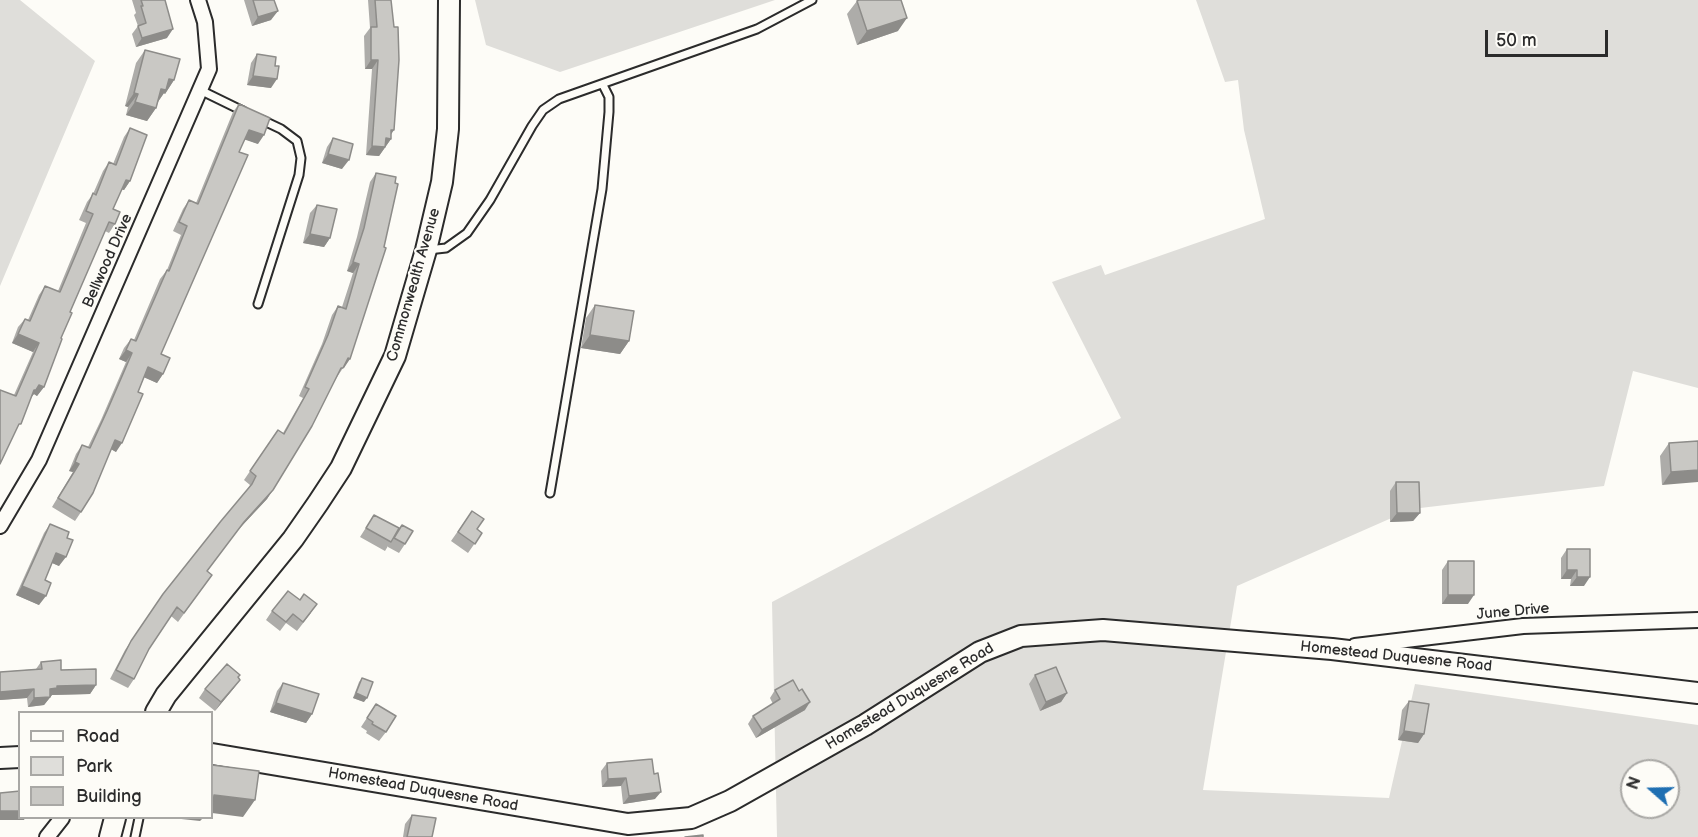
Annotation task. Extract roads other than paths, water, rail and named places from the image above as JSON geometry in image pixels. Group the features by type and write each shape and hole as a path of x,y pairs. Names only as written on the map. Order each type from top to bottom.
{"street":[{"name":"Bellwood Drive","path":"0,526 39,460 209,69 205,22 198,0"},
{"name":"Commonwealth Avenue","path":"157,711 166,695 293,539 340,468 395,356 426,250 442,182 448,129 449,0"},
{"name":"June Drive","path":"1332,649 1523,626 1698,620"},
{"name":"Homestead Duquesne Road","path":"213,754 628,824 691,818 730,801 865,725 980,652 1021,636 1103,630 1332,649 1698,693"},
{"path":"0,758 18,757"},
{"path":"47,837 61,819"},
{"path":"110,837 115,819"}],"lane":[{"path":"426,250 446,248 467,233 490,200 543,110 559,99 757,29 813,0"},
{"path":"550,493 602,189 609,112 609,97 603,85"},
{"path":"200,90 281,129 297,141 302,158 299,175 258,304"},
{"path":"135,837 139,819"}]}
